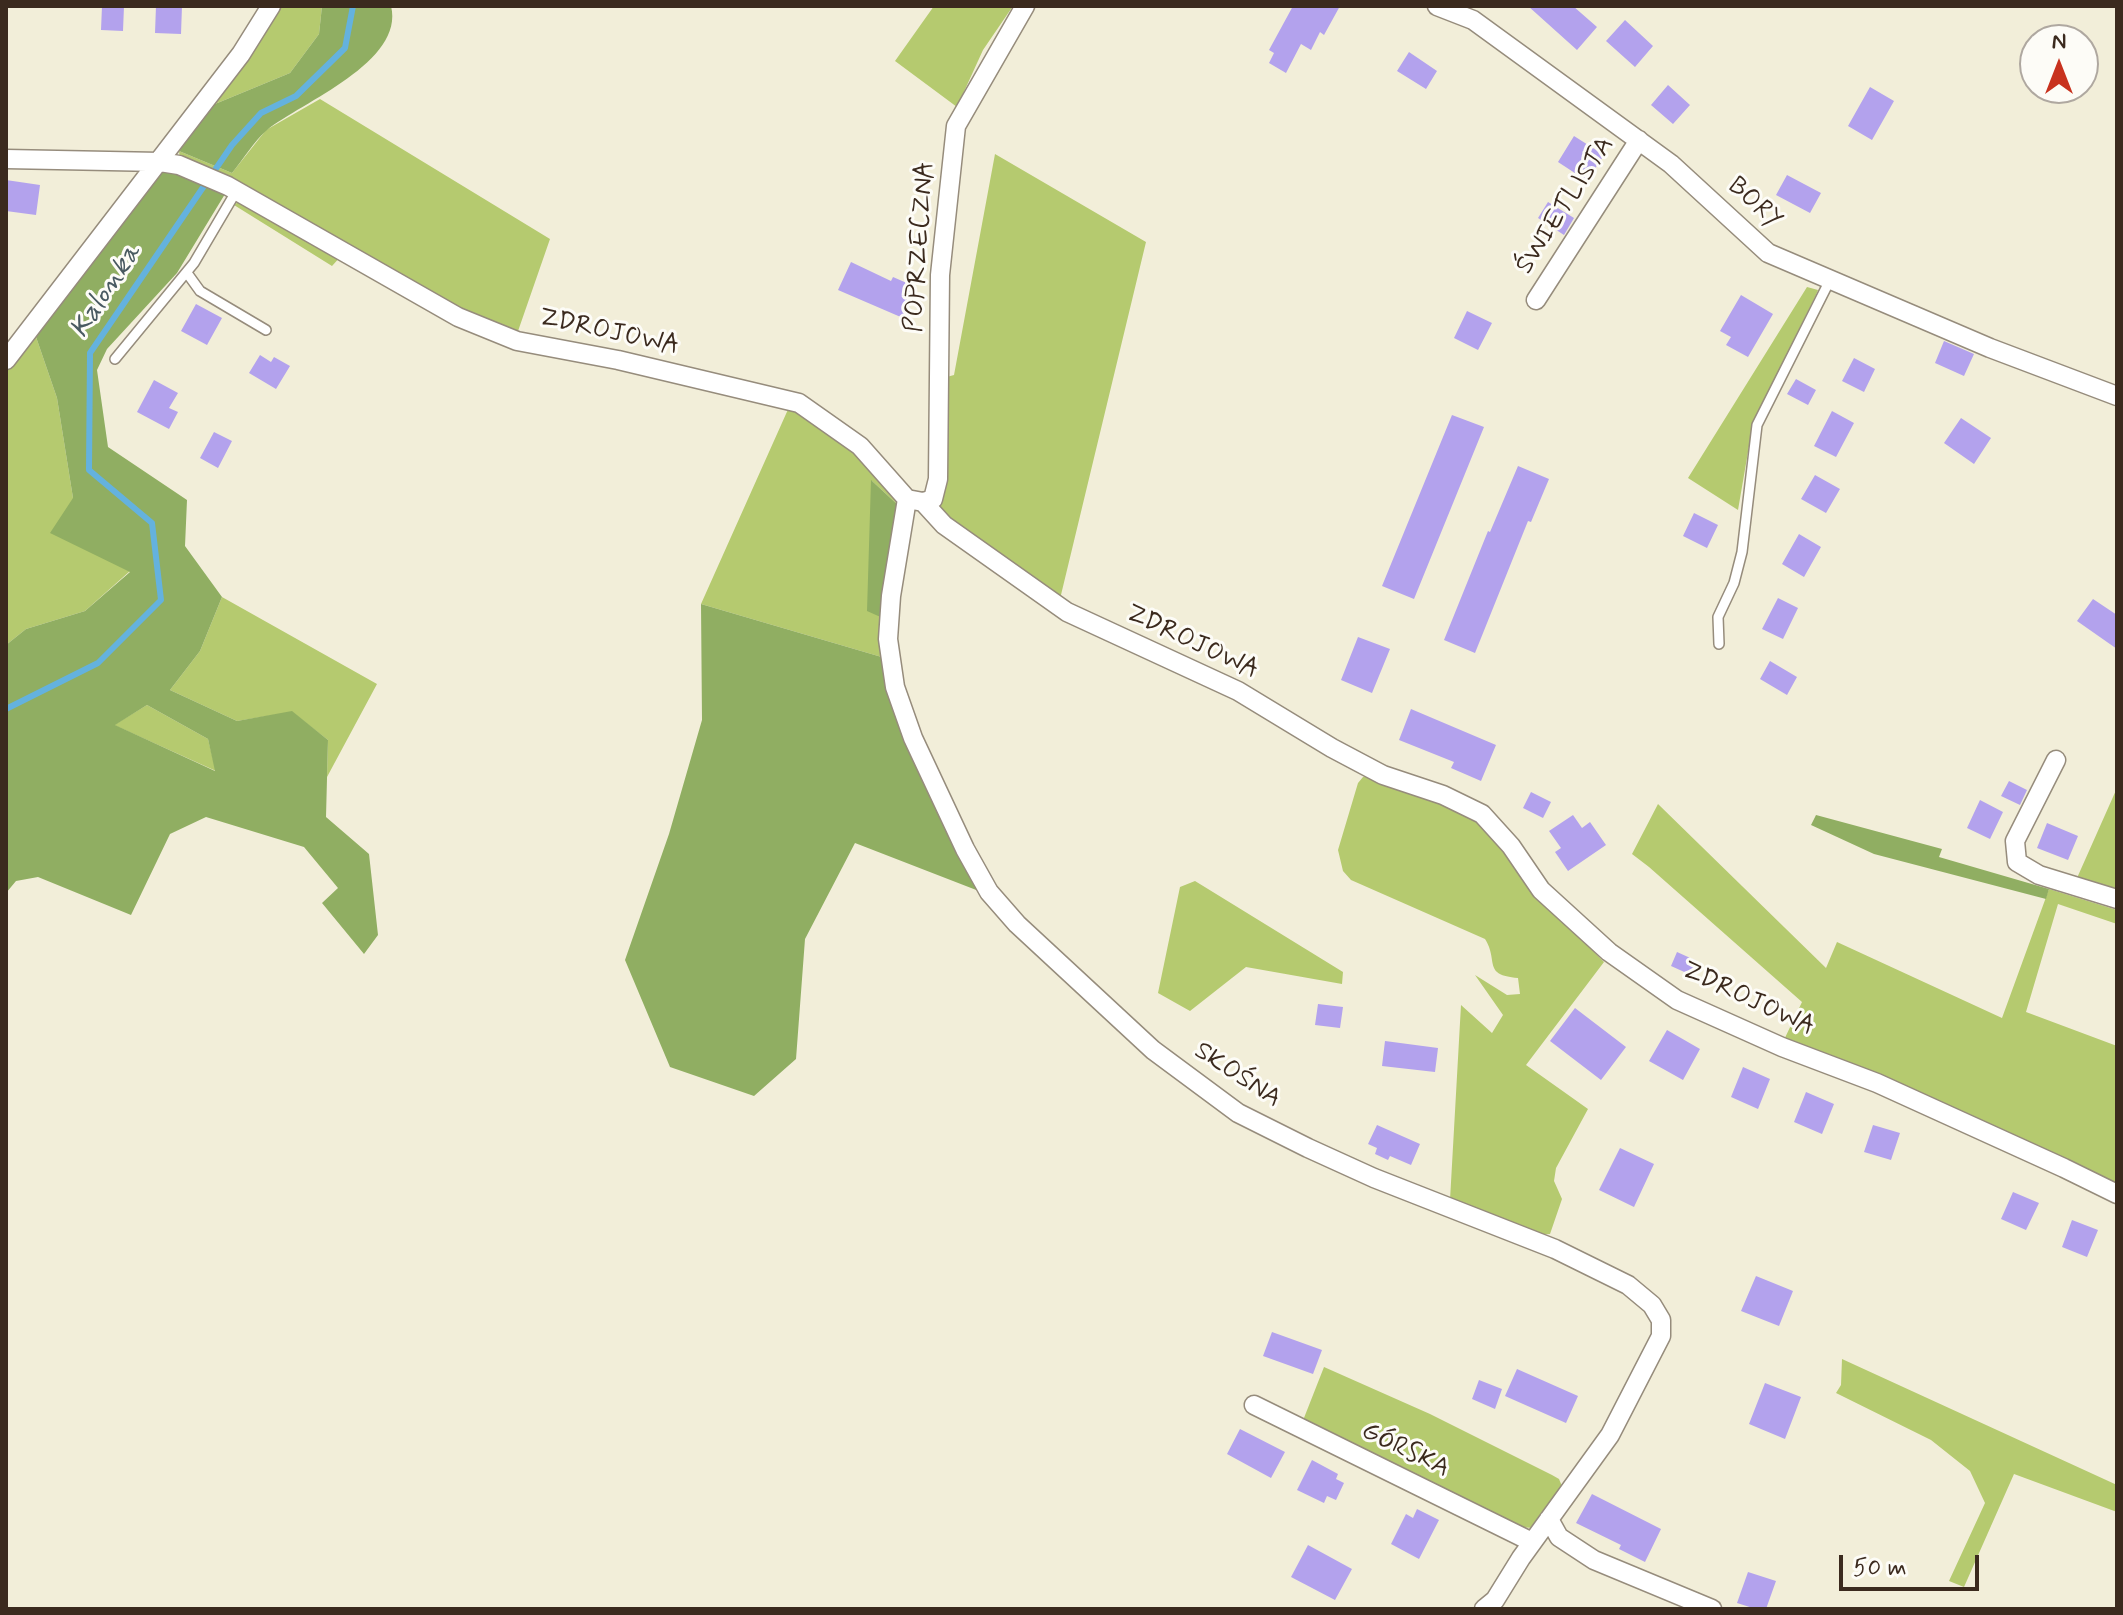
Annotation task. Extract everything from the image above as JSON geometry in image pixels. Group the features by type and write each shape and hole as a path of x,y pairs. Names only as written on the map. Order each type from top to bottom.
{"street":[{"path":"6,360 241,54 271,6"},
{"name":"POPRZECZNA","path":"915,500 933,499 938,479 940,275 956,126 1025,6"},
{"name":"BORY","path":"1437,6 1473,20 1639,140 1671,164 1768,253 1999,352 2117,396"},
{"name":"ŚWIETLISTA","path":"1536,300 1639,140"},
{"name":"ZDROJOWA","path":"6,159 179,165 232,188 458,317 517,341 618,360 799,403 860,446 944,525 1067,612 1238,691 1383,775 1443,795 1482,814 1511,846 1541,890 1609,952 1677,1000 1782,1047 1877,1083 2117,1194"},
{"name":"SKOŚNA","path":"915,500 898,547 889,625 895,687 913,738 965,849 989,892 1017,924 1153,1050 1238,1113 1374,1178 1555,1249 1628,1285 1652,1305 1661,1320 1661,1336 1610,1435 1532,1542 1495,1600 1484,1609"},
{"path":"2056,760 2015,841 2017,862 2039,875 2117,899"},
{"name":"GÓRSKA","path":"1254,1405 1532,1542"},
{"path":"1549,1519 1559,1537 1594,1560 1712,1609"}],"lane":[{"path":"115,359 187,273 232,188"},
{"path":"187,273 200,291 266,330"},
{"path":"1719,644 1718,617 1734,583 1742,552 1757,425 1830,280"}],"green space":[{"path":"277,6 322,6 319,34 290,73 215,104 263,36"},
{"path":"322,6 391,6 391,26 382,45 367,62 267,130 232,173 179,151 215,104 290,73 319,34"},
{"path":"934,6 1013,6 983,50 957,107 895,61"},
{"path":"320,99 550,239 517,334 458,311 257,192 180,160 179,151 232,173 266,130"},
{"path":"995,154 1146,242 1060,599 965,536 940,509 943,378 954,375"},
{"path":"161,167 225,194 177,273 107,349 97,370 108,447 187,500 185,546 222,597 200,651 170,690 237,721 292,711 328,740 326,817 369,854 378,935 364,954 322,903 338,888 304,847 206,817 170,834 131,915 38,877 16,881 6,893 6,645 26,629 85,611 130,572 50,533 73,498 57,398 35,334","holes":["147,705 208,739 215,771 115,725"]},
{"path":"242,199 342,255 332,266 234,205"},
{"path":"1807,287 1818,290 1753,423 1738,510 1688,478"},
{"path":"35,334 57,398 73,498 130,571 85,611 26,629 6,645 6,371"},
{"path":"790,405 855,448 899,506 872,481 885,619 885,658 701,604"},
{"path":"871,480 899,506 885,619 867,611"},
{"path":"222,597 377,684 327,777 328,740 292,712 237,721 170,690 200,651"},
{"path":"701,604 885,658 984,893 855,843 805,939 796,1059 754,1096 670,1067 625,960 669,834 702,720"},
{"path":"147,705 208,739 216,771 114,725"},
{"path":"1370,775 1478,817 1534,892 1604,962 1526,1065 1588,1109 1556,1168 1554,1181 1562,1199 1550,1234 1535,1235 1450,1200 1461,1005 1492,1033 1503,1015 1475,975 1507,995 1520,994 1518,978 1495,970 1485,939 1351,880 1343,871 1338,850 1358,783"},
{"path":"2117,788 2117,892 2077,878"},
{"path":"1658,804 1826,968 1837,942 2002,1018 2049,889 2117,910 2117,924 2058,904 2026,1012 2117,1046 2117,1188 1783,1042 1802,1002 1632,854"},
{"path":"1816,815 1942,849 1939,857 2049,889 2046,899 1874,854 1811,825"},
{"path":"1195,881 1343,972 1342,984 1246,967 1190,1011 1158,993 1180,887"},
{"path":"1842,1359 2117,1485 2117,1512 2014,1474 1964,1587 1949,1581 1985,1503 1970,1471 1931,1440 1836,1393 1841,1385"},
{"path":"1324,1367 1430,1414 1552,1475 1559,1479 1564,1491 1534,1528 1517,1527 1302,1423"}],"building":[{"path":"102,6 124,6 123,31 101,30"},
{"path":"156,6 182,6 181,34 155,33"},
{"path":"1293,6 1340,6 1324,35 1320,32 1311,50 1301,44 1286,73 1269,63 1274,53 1269,50"},
{"path":"1528,6 1573,6 1597,27 1577,50"},
{"path":"1625,20 1653,46 1635,67 1606,41"},
{"path":"1409,52 1437,71 1426,89 1397,71"},
{"path":"1668,85 1690,105 1673,124 1651,105"},
{"path":"1870,87 1894,101 1872,140 1848,126"},
{"path":"1574,136 1604,155 1587,181 1558,162"},
{"path":"1787,175 1821,193 1810,213 1776,195"},
{"path":"6,180 40,185 36,215 6,211"},
{"path":"1548,202 1574,218 1564,235 1538,218"},
{"path":"851,262 891,281 893,277 916,287 903,318 838,290"},
{"path":"1741,295 1773,314 1748,357 1726,345 1731,337 1720,331"},
{"path":"196,304 222,318 207,345 181,331"},
{"path":"1467,311 1492,323 1478,350 1454,338"},
{"path":"1944,341 1974,354 1964,376 1935,363"},
{"path":"260,355 271,362 274,357 290,366 276,389 249,373"},
{"path":"1854,358 1875,369 1864,392 1842,381"},
{"path":"1796,379 1816,390 1808,405 1787,394"},
{"path":"154,380 178,393 169,408 178,412 169,429 137,412"},
{"path":"1832,411 1854,423 1836,457 1814,446"},
{"path":"1452,415 1484,427 1414,599 1382,586"},
{"path":"1961,418 1991,438 1974,464 1944,443"},
{"path":"214,432 232,441 218,468 200,458"},
{"path":"1518,466 1549,479 1531,522 1528,521 1475,653 1444,640"},
{"path":"1815,475 1840,489 1826,513 1801,499"},
{"path":"1694,513 1718,525 1707,548 1683,536"},
{"path":"1799,534 1821,547 1804,577 1782,564"},
{"path":"1778,598 1798,608 1783,639 1762,629"},
{"path":"2093,599 2117,615 2117,649 2077,621"},
{"path":"1358,637 1390,649 1372,693 1341,680"},
{"path":"1770,661 1797,677 1787,695 1760,679"},
{"path":"1411,709 1496,745 1481,781 1451,768 1454,762 1399,740"},
{"path":"2009,781 2027,790 2020,805 2001,796"},
{"path":"1531,792 1551,802 1543,818 1523,808"},
{"path":"1980,800 2003,812 1990,839 1967,828"},
{"path":"1573,815 1582,828 1590,822 1606,845 1568,871 1555,852 1561,848 1549,831"},
{"path":"2047,823 2078,836 2068,860 2037,848"},
{"path":"1677,952 1697,961 1691,975 1671,966"},
{"path":"1318,1004 1343,1007 1340,1028 1315,1025"},
{"path":"1575,1008 1626,1047 1601,1080 1550,1041"},
{"path":"1667,1030 1700,1049 1683,1080 1649,1061"},
{"path":"1385,1041 1438,1048 1435,1072 1382,1066"},
{"path":"1743,1067 1770,1079 1758,1109 1731,1097"},
{"path":"1806,1092 1834,1104 1822,1134 1794,1122"},
{"path":"1377,1125 1420,1144 1411,1165 1390,1156 1388,1160 1375,1154 1377,1148 1368,1144"},
{"path":"1873,1125 1900,1133 1891,1160 1864,1152"},
{"path":"1620,1148 1654,1164 1634,1207 1599,1190"},
{"path":"2013,1192 2039,1203 2026,1230 2001,1219"},
{"path":"2072,1220 2098,1230 2087,1257 2062,1247"},
{"path":"1756,1276 1793,1291 1779,1326 1741,1311"},
{"path":"1272,1332 1322,1350 1313,1374 1263,1356"},
{"path":"1517,1369 1578,1396 1566,1423 1505,1396"},
{"path":"1479,1380 1502,1389 1495,1409 1472,1399"},
{"path":"1765,1383 1801,1397 1785,1439 1749,1424"},
{"path":"1240,1429 1285,1452 1271,1478 1227,1454"},
{"path":"1312,1460 1338,1474 1336,1479 1344,1483 1336,1500 1327,1496 1324,1503 1297,1490"},
{"path":"1592,1494 1661,1529 1645,1562 1619,1549 1621,1545 1576,1523"},
{"path":"1417,1509 1439,1520 1419,1559 1391,1544 1406,1514 1413,1518"},
{"path":"1308,1545 1352,1569 1335,1600 1291,1577"},
{"path":"1748,1572 1776,1581 1766,1609 1737,1603"}],"waterway":[{"name":"Kalonka","path":"6,709 98,663 161,600 152,523 89,470 90,353 232,145 261,113 296,96 345,48 353,6"}]}
